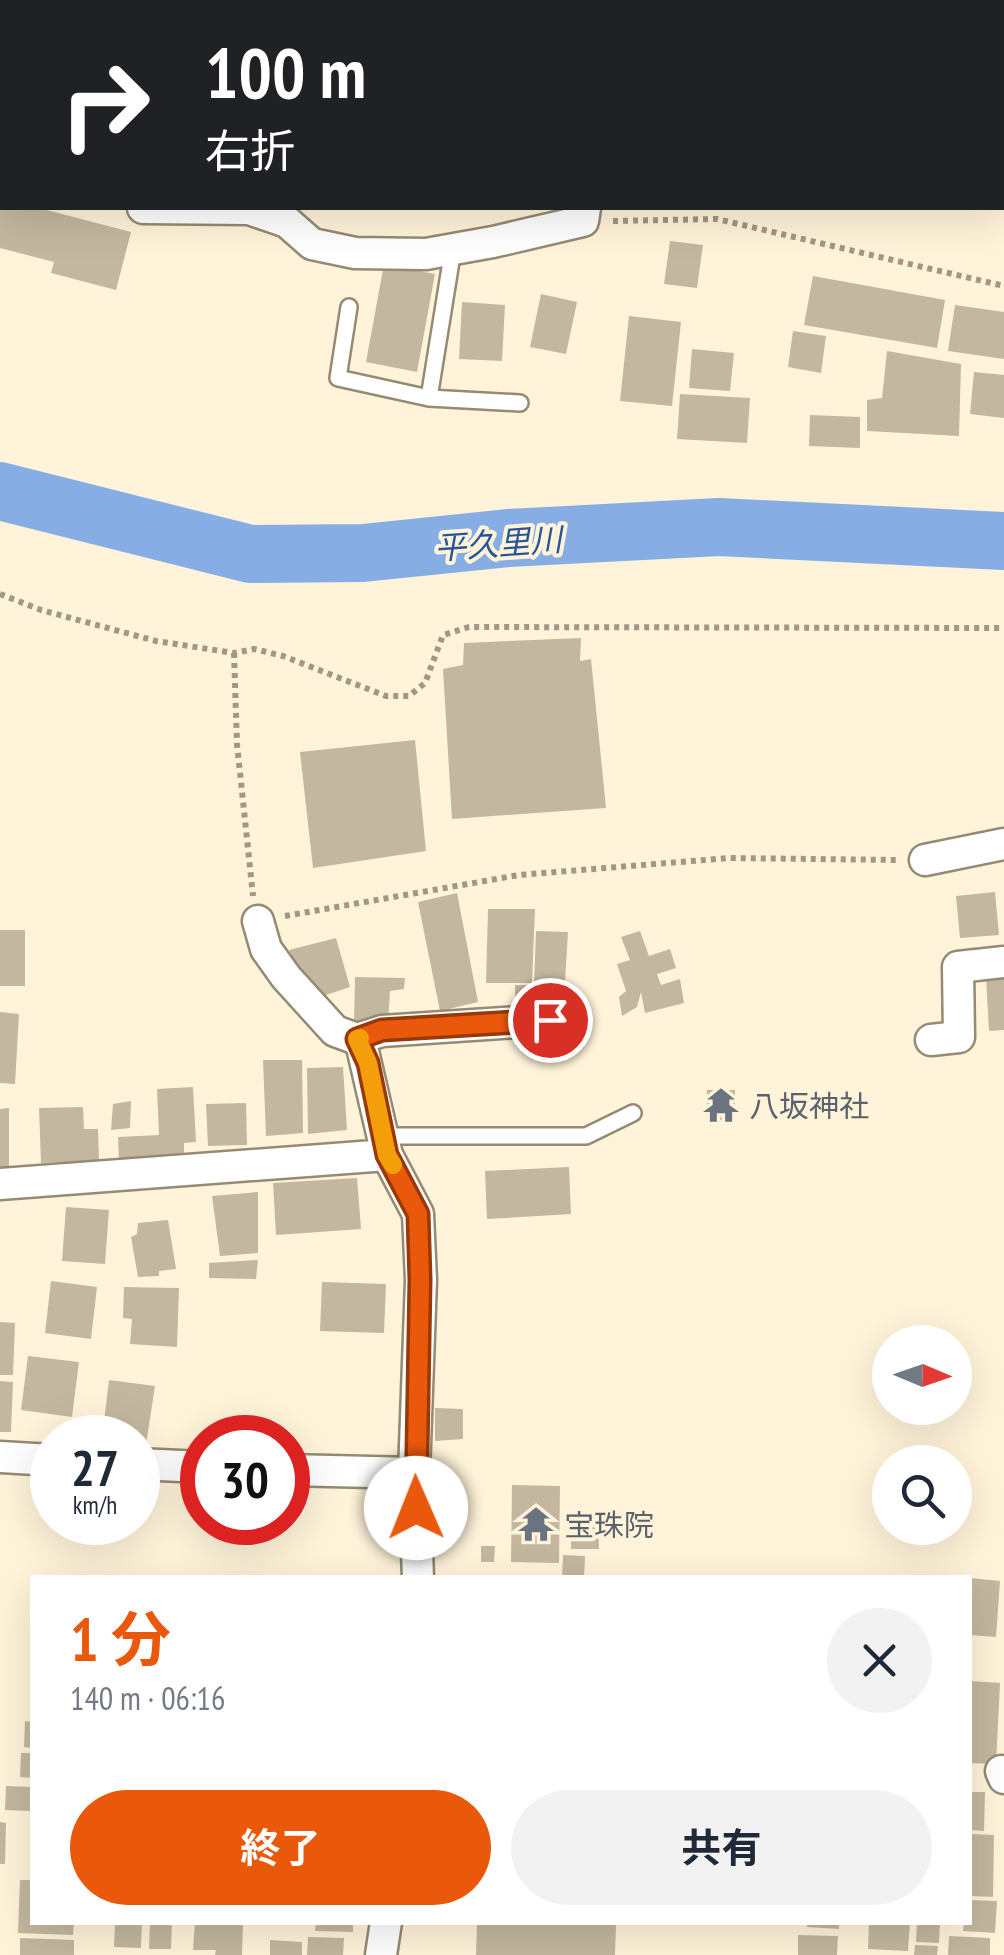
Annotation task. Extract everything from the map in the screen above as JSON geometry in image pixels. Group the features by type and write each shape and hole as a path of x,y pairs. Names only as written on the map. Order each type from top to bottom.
{"street":[{"path":"255,210 288,222 312,244 356,253 426,254 584,214"},
{"path":"925,860 1004,844"},
{"path":"258,921 266,949 286,977 335,1031 357,1039 382,1030 550,1020"},
{"path":"931,1040 959,1037 958,967 1004,962"},
{"path":"357,1039 368,1063 386,1146 418,1214 420,1280 414,1473 418,1575"},
{"path":"0,1184 386,1146"},
{"path":"0,1457 30,1459"},
{"path":"310,1471 414,1473"},
{"path":"380,1955 385,1925"}],"lane":[{"path":"430,398 454,249"},
{"path":"350,307 338,378 430,398 520,403"},
{"path":"386,1146 586,1136 632,1113"}],"path":[{"path":"584,214 716,219 1004,286"},
{"path":"0,594 41,610 156,641 234,654 254,650 283,656 386,696 409,696 425,682 442,635 469,627 1004,628"},
{"path":"234,654 237,744 258,921 538,874 729,858 925,860"}],"building":[{"path":"0,210 47,210 131,232 116,290 51,273 54,262 0,248"},
{"path":"670,241 703,245 697,288 664,284"},
{"path":"384,264 435,274 417,372 366,362"},
{"path":"813,276 945,300 937,348 804,325"},
{"path":"541,294 577,302 566,354 530,347"},
{"path":"462,302 505,305 502,361 459,359"},
{"path":"955,305 1004,312 1004,359 948,351"},
{"path":"629,316 681,322 672,406 620,401"},
{"path":"793,331 826,336 821,373 788,367"},
{"path":"692,349 734,353 730,391 689,388"},
{"path":"887,351 961,364 959,436 867,431 867,400 882,398"},
{"path":"974,372 1004,375 1004,418 970,414"},
{"path":"680,394 750,398 747,443 677,439"},
{"path":"810,415 860,417 860,448 809,446"},
{"path":"581,638 580,661 591,659 606,808 452,819 443,669 463,665 464,643"},
{"path":"415,740 426,851 313,868 300,752"},
{"path":"995,892 999,935 960,938 956,896"},
{"path":"457,893 478,1002 440,1011 418,902"},
{"path":"488,909 535,909 532,983 486,983"},
{"path":"0,930 25,930 25,986 0,986"},
{"path":"536,931 568,932 563,1014 515,1012 515,985 534,985"},
{"path":"640,931 649,956 670,949 676,968 657,974 661,985 680,979 684,1003 645,1013 641,992 637,1007 622,1016 619,997 626,991 617,964 630,960 621,937"},
{"path":"336,938 350,987 314,999 289,950"},
{"path":"355,977 405,978 404,989 390,991 388,1023 354,1024"},
{"path":"986,978 1004,978 1004,1030 989,1031"},
{"path":"0,1012 19,1014 15,1084 0,1083"},
{"path":"263,1060 302,1060 303,1133 266,1136"},
{"path":"343,1067 347,1130 308,1134 307,1068"},
{"path":"193,1087 196,1142 184,1143 184,1159 119,1162 118,1137 159,1135 157,1089"},
{"name":"八坂神社","path":"707,1090 735,1090 735,1120 707,1120"},
{"path":"131,1101 130,1128 111,1130 113,1104"},
{"path":"246,1103 247,1145 208,1146 206,1104"},
{"path":"83,1107 84,1129 98,1129 99,1161 41,1163 39,1108"},
{"path":"9,1108 9,1169 0,1169 0,1109"},
{"path":"569,1167 571,1214 487,1219 485,1171"},
{"path":"357,1178 361,1229 276,1235 273,1183"},
{"path":"258,1192 258,1253 220,1256 212,1196"},
{"path":"66,1207 109,1210 105,1264 62,1261"},
{"path":"168,1220 176,1269 159,1271 159,1276 138,1277 131,1237 137,1234 138,1223"},
{"path":"258,1260 256,1279 209,1278 209,1263"},
{"path":"51,1281 97,1287 91,1339 45,1333"},
{"path":"322,1282 386,1284 384,1333 320,1331"},
{"path":"124,1287 179,1288 177,1347 130,1344 132,1319 123,1318"},
{"path":"0,1322 15,1323 13,1375 0,1375"},
{"path":"28,1356 79,1362 72,1415 21,1410"},
{"path":"109,1380 155,1386 151,1415 105,1415"},
{"path":"0,1381 13,1382 11,1432 0,1432"},
{"path":"435,1408 463,1409 463,1439 435,1441"},
{"name":"宝珠院","path":"512,1485 560,1486 559,1563 511,1562"},
{"path":"571,1520 598,1520 599,1549 571,1549"},
{"path":"481,1546 495,1546 494,1562 481,1562"},
{"path":"563,1555 585,1556 584,1575 562,1575"},
{"path":"972,1578 1000,1581 996,1637 972,1635"},
{"path":"972,1681 1000,1683 996,1764 972,1763"},
{"path":"25,1721 30,1722 30,1748 24,1747"},
{"path":"21,1753 30,1753 30,1778 20,1777"},
{"path":"6,1786 30,1787 30,1811 5,1810"},
{"path":"972,1792 985,1792 984,1831 972,1830"},
{"path":"0,1822 6,1823 5,1864 0,1864"},
{"path":"972,1834 994,1835 993,1897 972,1896"},
{"path":"20,1880 30,1880 30,1925 74,1925 73,1935 18,1933"},
{"path":"972,1900 997,1901 995,1933 963,1931 964,1925 972,1925"},
{"path":"115,1925 142,1925 141,1948 114,1947"},
{"path":"150,1925 172,1925 171,1949 149,1949"},
{"path":"195,1925 243,1925 242,1955 193,1950"},
{"path":"316,1925 353,1925 353,1932 315,1931"},
{"path":"477,1925 616,1925 615,1955 476,1955"},
{"path":"839,1925 839,1929 807,1927"},
{"path":"869,1925 910,1925 908,1951 868,1949"},
{"path":"917,1925 940,1925 939,1943 916,1942"},
{"path":"798,1935 838,1936 837,1955 798,1955"},
{"path":"949,1936 990,1938 990,1955 948,1955"},
{"path":"308,1937 344,1938 343,1955 307,1955"},
{"path":"20,1938 74,1940 74,1955 20,1955"},
{"path":"270,1940 302,1942 302,1955 270,1955"},
{"path":"915,1945 938,1946 937,1955 914,1955"}],"waterway":[{"name":"平久里川","path":"0,491 250,554 363,553 508,538 719,527 1004,541"}],"slow traffic":[{"path":"360,1038 357,1039 368,1063 387,1155 393,1165"}],"place":[{"name":"八坂神社","path":"721,1105"},
{"name":"宝珠院","path":"536,1524"}],"route":[{"path":"416,1508 418,1214 387,1155 368,1063 357,1039 382,1030 550,1020"}]}
